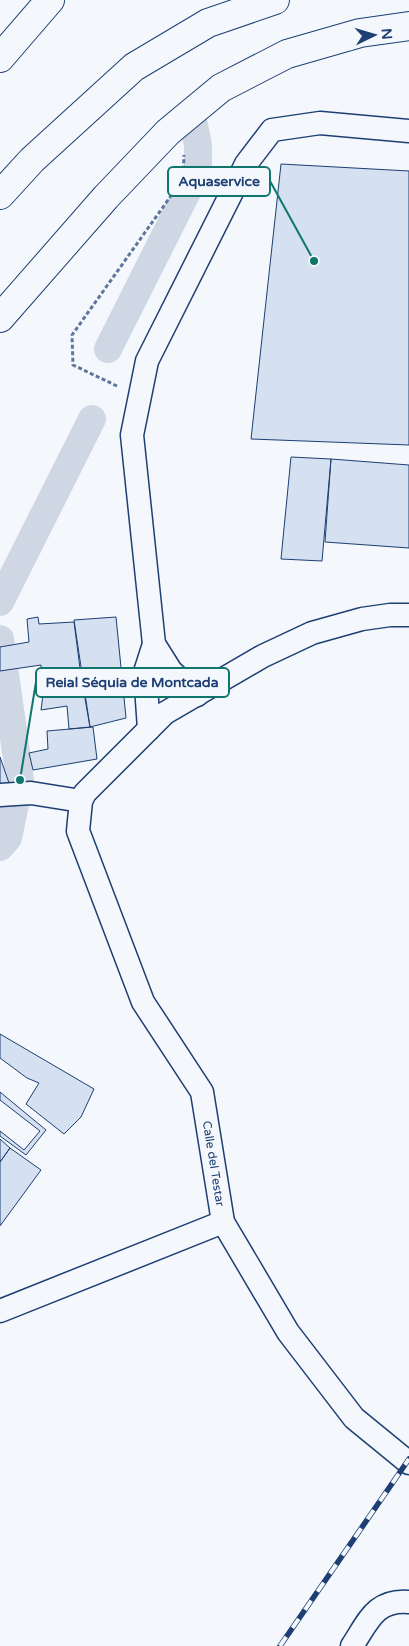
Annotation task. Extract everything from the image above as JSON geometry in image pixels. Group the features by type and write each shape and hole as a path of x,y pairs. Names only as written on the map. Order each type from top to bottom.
{"main road":[{"path":"0,58 50,0"},
{"path":"0,195 32,160 134,67 208,23 275,0"},
{"path":"0,318 106,197 168,132 220,88 288,54 360,33 409,26"}],"street":[{"path":"149,729 145,672 154,644 132,435 147,361 246,164 272,130 320,123 409,131"},
{"path":"14,794 82,800 85,793 165,713 263,656 312,633 362,619 390,615 409,615"},
{"path":"154,644 171,671 197,695"},
{"name":"Calle del Testar","path":"82,800 78,831 143,1002 202,1092 223,1222 288,1332 354,1418 408,1462"},
{"path":"0,1311 223,1222"},
{"path":"352,1646 377,1610 402,1602"}],"path":[{"path":"140,397 73,365 72,335 183,179 184,149"}],"building":[{"path":"281,164 409,171 409,445 251,439"},
{"path":"291,457 331,459 322,561 281,559"},
{"path":"331,459 409,465 409,548 325,542"},
{"path":"38,617 39,624 74,622 81,676 42,681 41,665 0,671 0,647 29,642 27,619"},
{"path":"116,617 126,718 90,727 74,620"},
{"path":"81,676 90,727 69,729 67,706 41,710 45,680"},
{"path":"93,727 97,759 33,770 29,753 48,749 47,731"},
{"path":"0,757 9,783 0,784"},
{"path":"0,1034 94,1089 81,1117 64,1134 26,1104 39,1083 27,1078 0,1058"},
{"path":"0,1092 46,1130 26,1155 0,1136 0,1131 24,1150 40,1131 0,1100"},
{"path":"0,1139 10,1148 0,1162"},
{"path":"10,1148 41,1170 0,1226 0,1162"}],"waterway":[{"path":"108,349 198,167 198,145 194,125"},
{"path":"0,602 92,419"},
{"path":"0,639 20,780 8,838 0,847"}],"railway":[{"path":"280,1646 409,1459"}],"place":[{"name":"Aquaservice","path":"314,261"},
{"name":"Reial Séquia de Montcada","path":"20,780"}]}
